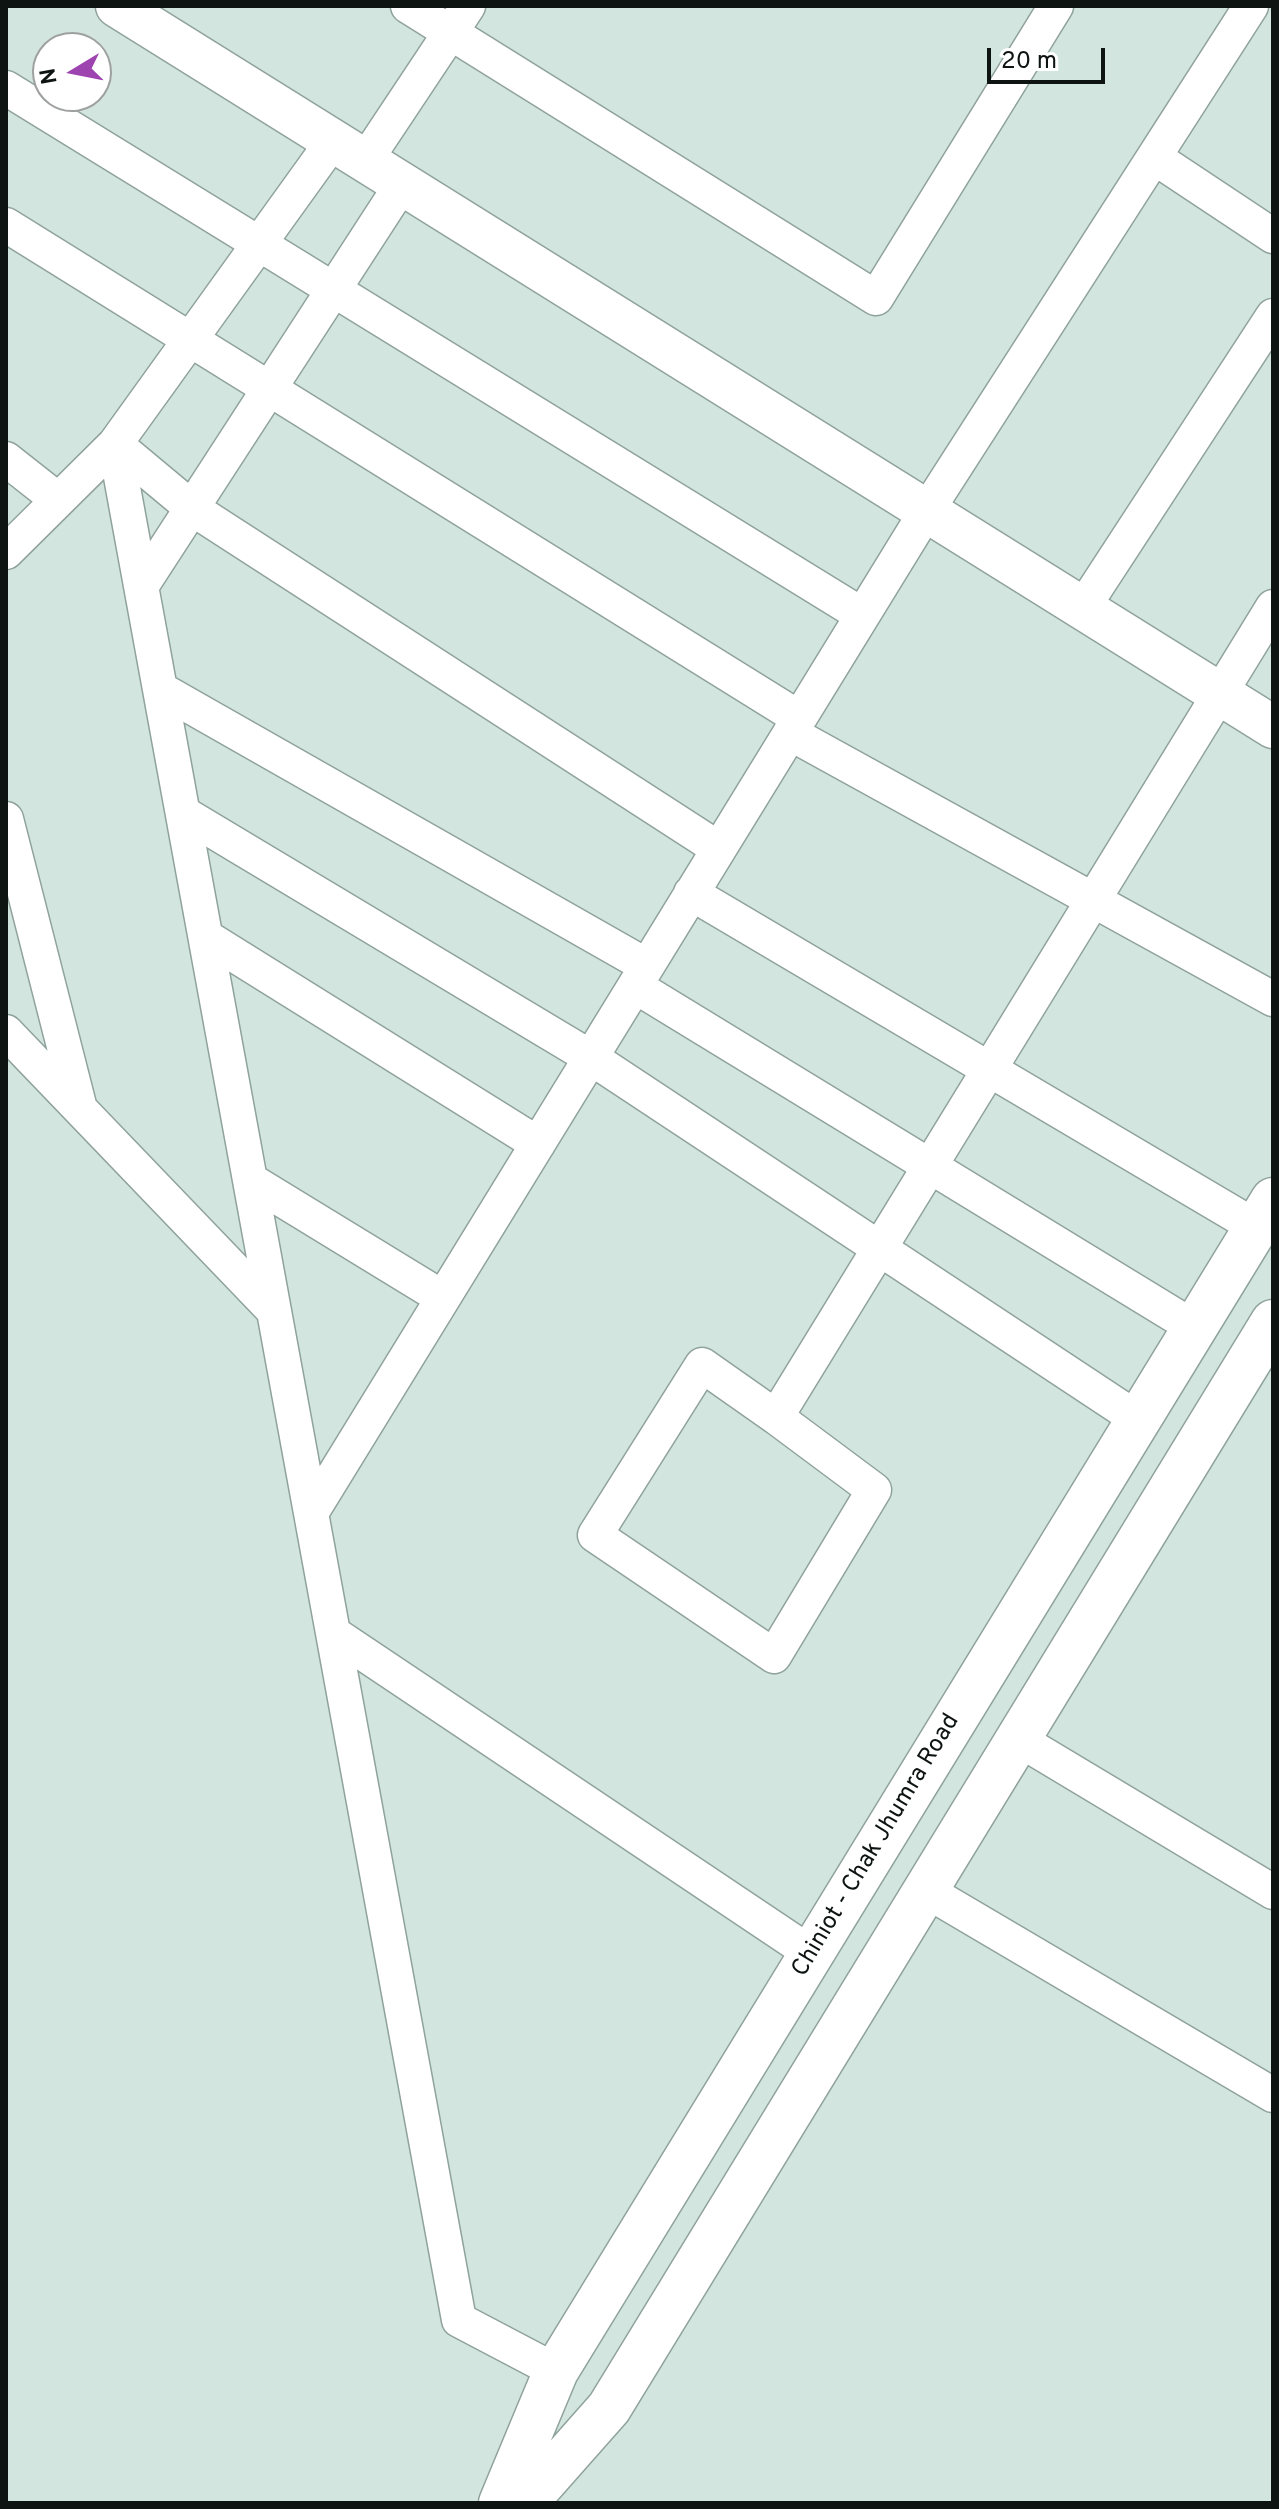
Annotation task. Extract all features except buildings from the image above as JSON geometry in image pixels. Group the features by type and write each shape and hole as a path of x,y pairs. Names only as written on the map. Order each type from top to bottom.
{"main road":[{"name":"Chiniot - Chak Jhumra Road","path":"501,2503 556,2371 1264,1214"},
{"path":"525,2503 609,2408 1273,1322"}],"street":[{"path":"117,6 1273,727"},
{"path":"408,6 459,19 876,298 1056,6"},
{"path":"311,1513 926,512 1251,6"},
{"path":"6,552 115,444 260,243 349,151 459,19"},
{"path":"6,88 862,615"},
{"path":"1154,157 1273,236"},
{"path":"142,585 402,184"},
{"path":"6,225 270,388 794,725 1091,901 1273,999"},
{"path":"1082,609 1273,316"},
{"path":"115,444 193,509 719,849"},
{"path":"115,444 459,2320 556,2371"},
{"path":"6,459 58,500"},
{"path":"776,1417 1273,607"},
{"path":"160,689 641,976 929,1168 1195,1328"},
{"path":"183,813 590,1057 1139,1420"},
{"path":"6,819 80,1109"},
{"path":"691,893 987,1071 1264,1214"},
{"path":"206,937 538,1144"},
{"path":"6,1032 274,1311"},
{"path":"250,1180 443,1298"},
{"path":"702,1365 776,1417 874,1490 774,1656 595,1535 702,1365"},
{"path":"333,1633 812,1954"},
{"path":"1018,1739 1273,1892"},
{"path":"925,1890 1273,2095"}]}
